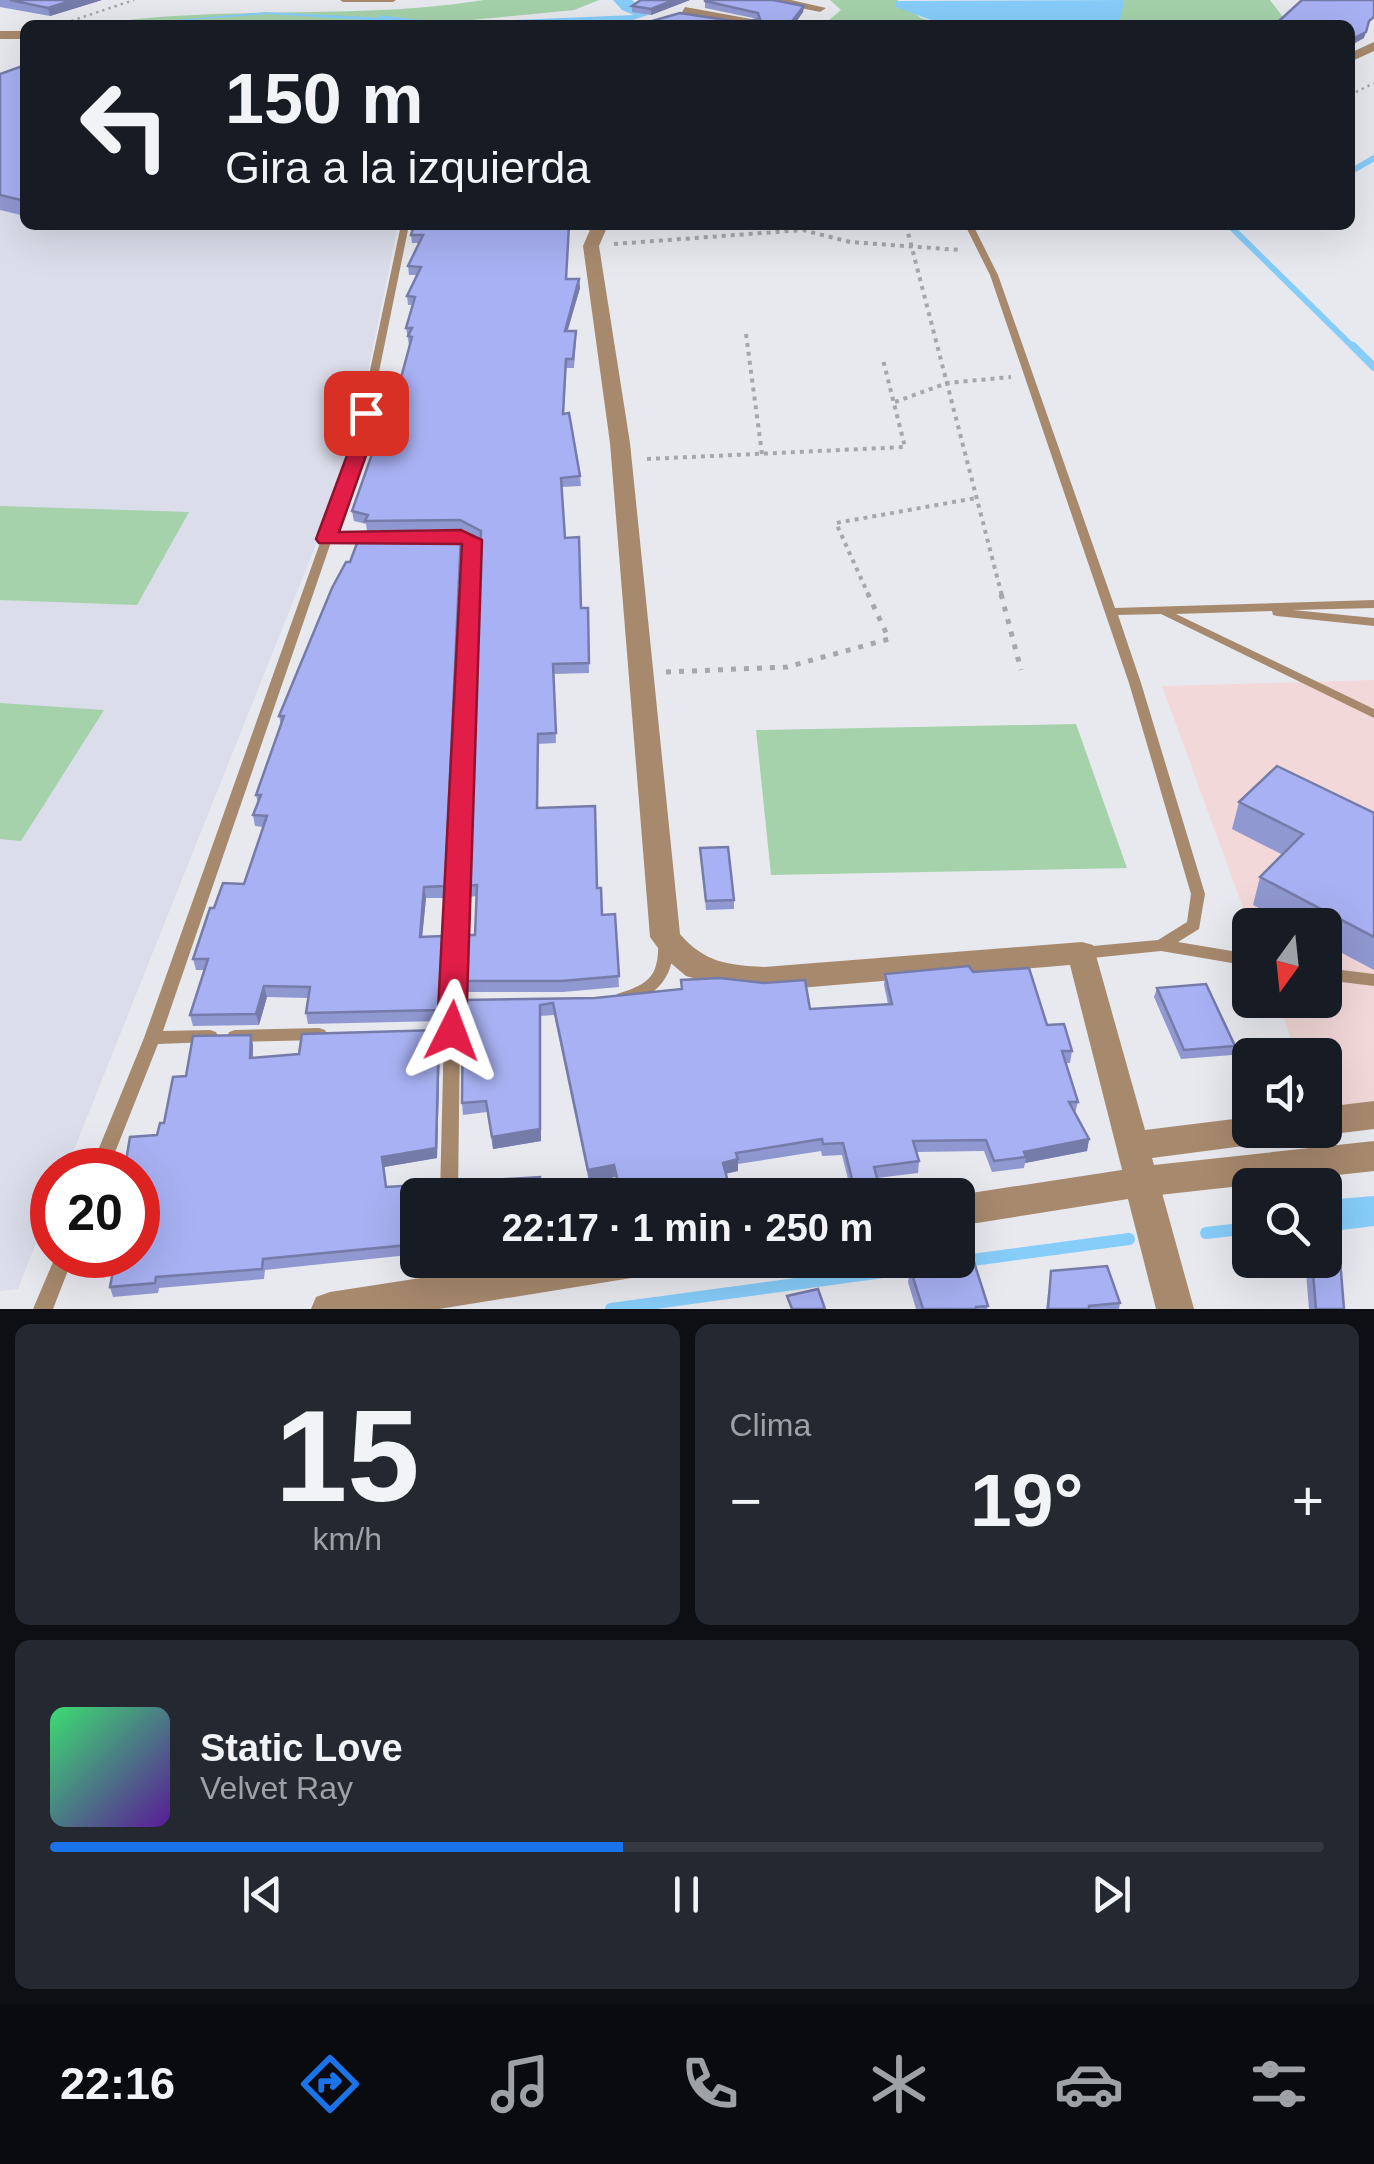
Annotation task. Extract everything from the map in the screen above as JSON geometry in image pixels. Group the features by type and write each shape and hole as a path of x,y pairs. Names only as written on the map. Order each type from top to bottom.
{"street":[{"path":"669,16 685,12 703,0"},
{"path":"768,0 820,8"},
{"path":"685,12 733,20"},
{"path":"595,235 621,460 664,937 687,965 722,976 764,979 1082,953 1175,1309"},
{"path":"1342,1120 1374,1115"},
{"path":"1132,1146 1232,1133"},
{"path":"975,1208 1141,1182 1374,1156"},
{"path":"330,1309 438,1278"}],"lane":[{"path":"343,0 393,0"},
{"path":"108,1148 152,1038 358,450 375,385 404,230"},
{"path":"971,230 1028,376 1110,612 1198,894 1194,924 1161,944"},
{"path":"422,536 461,536 472,540 449,1178"},
{"path":"327,539 384,538"},
{"path":"1110,612 1374,604"},
{"path":"1254,608 1296,616 1374,622"},
{"path":"1165,612 1374,714"},
{"path":"607,999 626,998 653,987 668,964 664,937"},
{"path":"1082,953 1161,944 1232,957"},
{"path":"1342,976 1374,980"},
{"path":"454,1002 473,1002"},
{"path":"432,1032 452,1031"},
{"path":"152,1038 332,1034"},
{"path":"43,1309 56,1278"}],"path":[{"path":"74,20 134,0"},
{"path":"595,235 803,230 850,242 912,249 981,250"},
{"path":"907,230 1021,670"},
{"path":"746,334 762,454"},
{"path":"621,460 905,446 883,360"},
{"path":"894,402 947,383 1028,376"},
{"path":"641,673 787,667 889,638 836,523 976,498"}],"shaded area":[{"path":"20,78 20,230 397,230 350,459 75,1148 30,1148 30,1259 18,1289 0,1291 0,86"},
{"path":"1374,680 1374,1104 1342,1107 1342,1038 1291,1038 1284,1018 1342,1018 1342,908 1243,908 1162,686"}],"green space":[{"path":"484,0 599,0 574,10 471,20 132,20 189,15 435,6"},
{"path":"830,0 897,0 928,20 829,20 841,10"},
{"path":"1123,0 1270,0 1285,20 1120,20"},
{"path":"0,506 189,512 137,605 0,600"},
{"path":"0,703 104,710 21,841 0,839"},
{"path":"1076,724 1127,868 771,875 756,730"}],"water":[{"path":"613,0 632,0 648,15 633,20 516,20 634,15"},
{"path":"896,1 1124,1 1120,20 931,20 896,7"},
{"path":"265,12 428,20 268,14 176,20"},
{"path":"1374,1196 1374,1226 1342,1230 1342,1199"}],"building":[{"path":"10,0 73,0 48,8"},
{"path":"641,0 674,0 651,9 632,6"},
{"path":"773,0 804,6 793,20 753,20 760,19 758,13 705,1"},
{"path":"1302,0 1374,0 1374,17 1366,32 1355,38 1355,20 1280,20"},
{"path":"680,13 726,20 656,20"},
{"path":"20,67 20,200 0,195 0,74"},
{"path":"412,230 569,230 566,279 579,279 565,331 576,331 573,359 566,359 563,414 569,413 580,476 561,478 565,538 579,537 581,608 588,608 589,663 553,664 556,733 538,734 537,808 595,806 597,888 601,888 602,915 615,914 619,976 562,981 464,981 465,935 475,935 477,885 467,886 481,531 460,520 365,521 368,515 352,511 391,400 395,400 412,337 408,336 412,328 406,328 415,297 407,296 421,267 408,266 423,235 411,235"},
{"path":"360,535 461,535 445,886 424,887 420,937 442,936 439,1010 306,1013 310,987 264,986 256,1014 190,1015 208,959 193,959 210,908 214,908 223,883 244,884 267,816 253,815 261,795 256,795 284,716 279,716 332,588 346,562 350,562"},
{"path":"1277,766 1374,813 1374,937 1342,920 1342,908 1319,908 1260,877 1303,834 1239,802"},
{"path":"728,847 734,900 706,901 700,848"},
{"path":"969,966 973,972 1029,968 1047,1025 1064,1024 1072,1051 1062,1051 1078,1102 1069,1102 1089,1139 1024,1152 1026,1157 994,1161 986,1140 913,1141 919,1161 874,1167 877,1178 852,1178 843,1143 823,1144 822,1139 736,1153 738,1159 723,1163 727,1178 617,1178 614,1165 588,1170 553,1003 540,1005 540,1129 492,1137 486,1101 462,1103 463,1000 595,998 682,989 681,980 720,978 764,983 805,980 810,1009 892,1004 885,974"},
{"path":"1206,984 1232,1046 1184,1050 1157,988"},
{"path":"439,1030 436,1148 382,1157 386,1187 400,1186 400,1246 263,1259 262,1269 160,1277 160,1148 128,1148 130,1137 157,1135 160,1123 164,1123 173,1077 186,1076 193,1036 251,1035 250,1058 299,1054 302,1034"},
{"path":"975,1265 988,1306 923,1309 913,1278 975,1278"},
{"path":"1107,1266 1120,1303 1089,1309 1048,1309 1051,1271"},
{"path":"112,1278 156,1278 155,1283 110,1287"},
{"path":"1313,1278 1342,1278 1344,1309 1316,1309"},
{"path":"818,1289 825,1309 792,1309 787,1296"}],"waterway":[{"path":"382,18 399,20"},
{"path":"1355,169 1374,158"},
{"path":"1234,230 1355,349"},
{"path":"1353,346 1374,367"},
{"path":"1206,1233 1232,1230"},
{"path":"975,1260 1129,1239"},
{"path":"611,1309 839,1278"}],"route":[{"path":"366,413 358,450 327,539 461,536 472,540 452,1031"}]}
